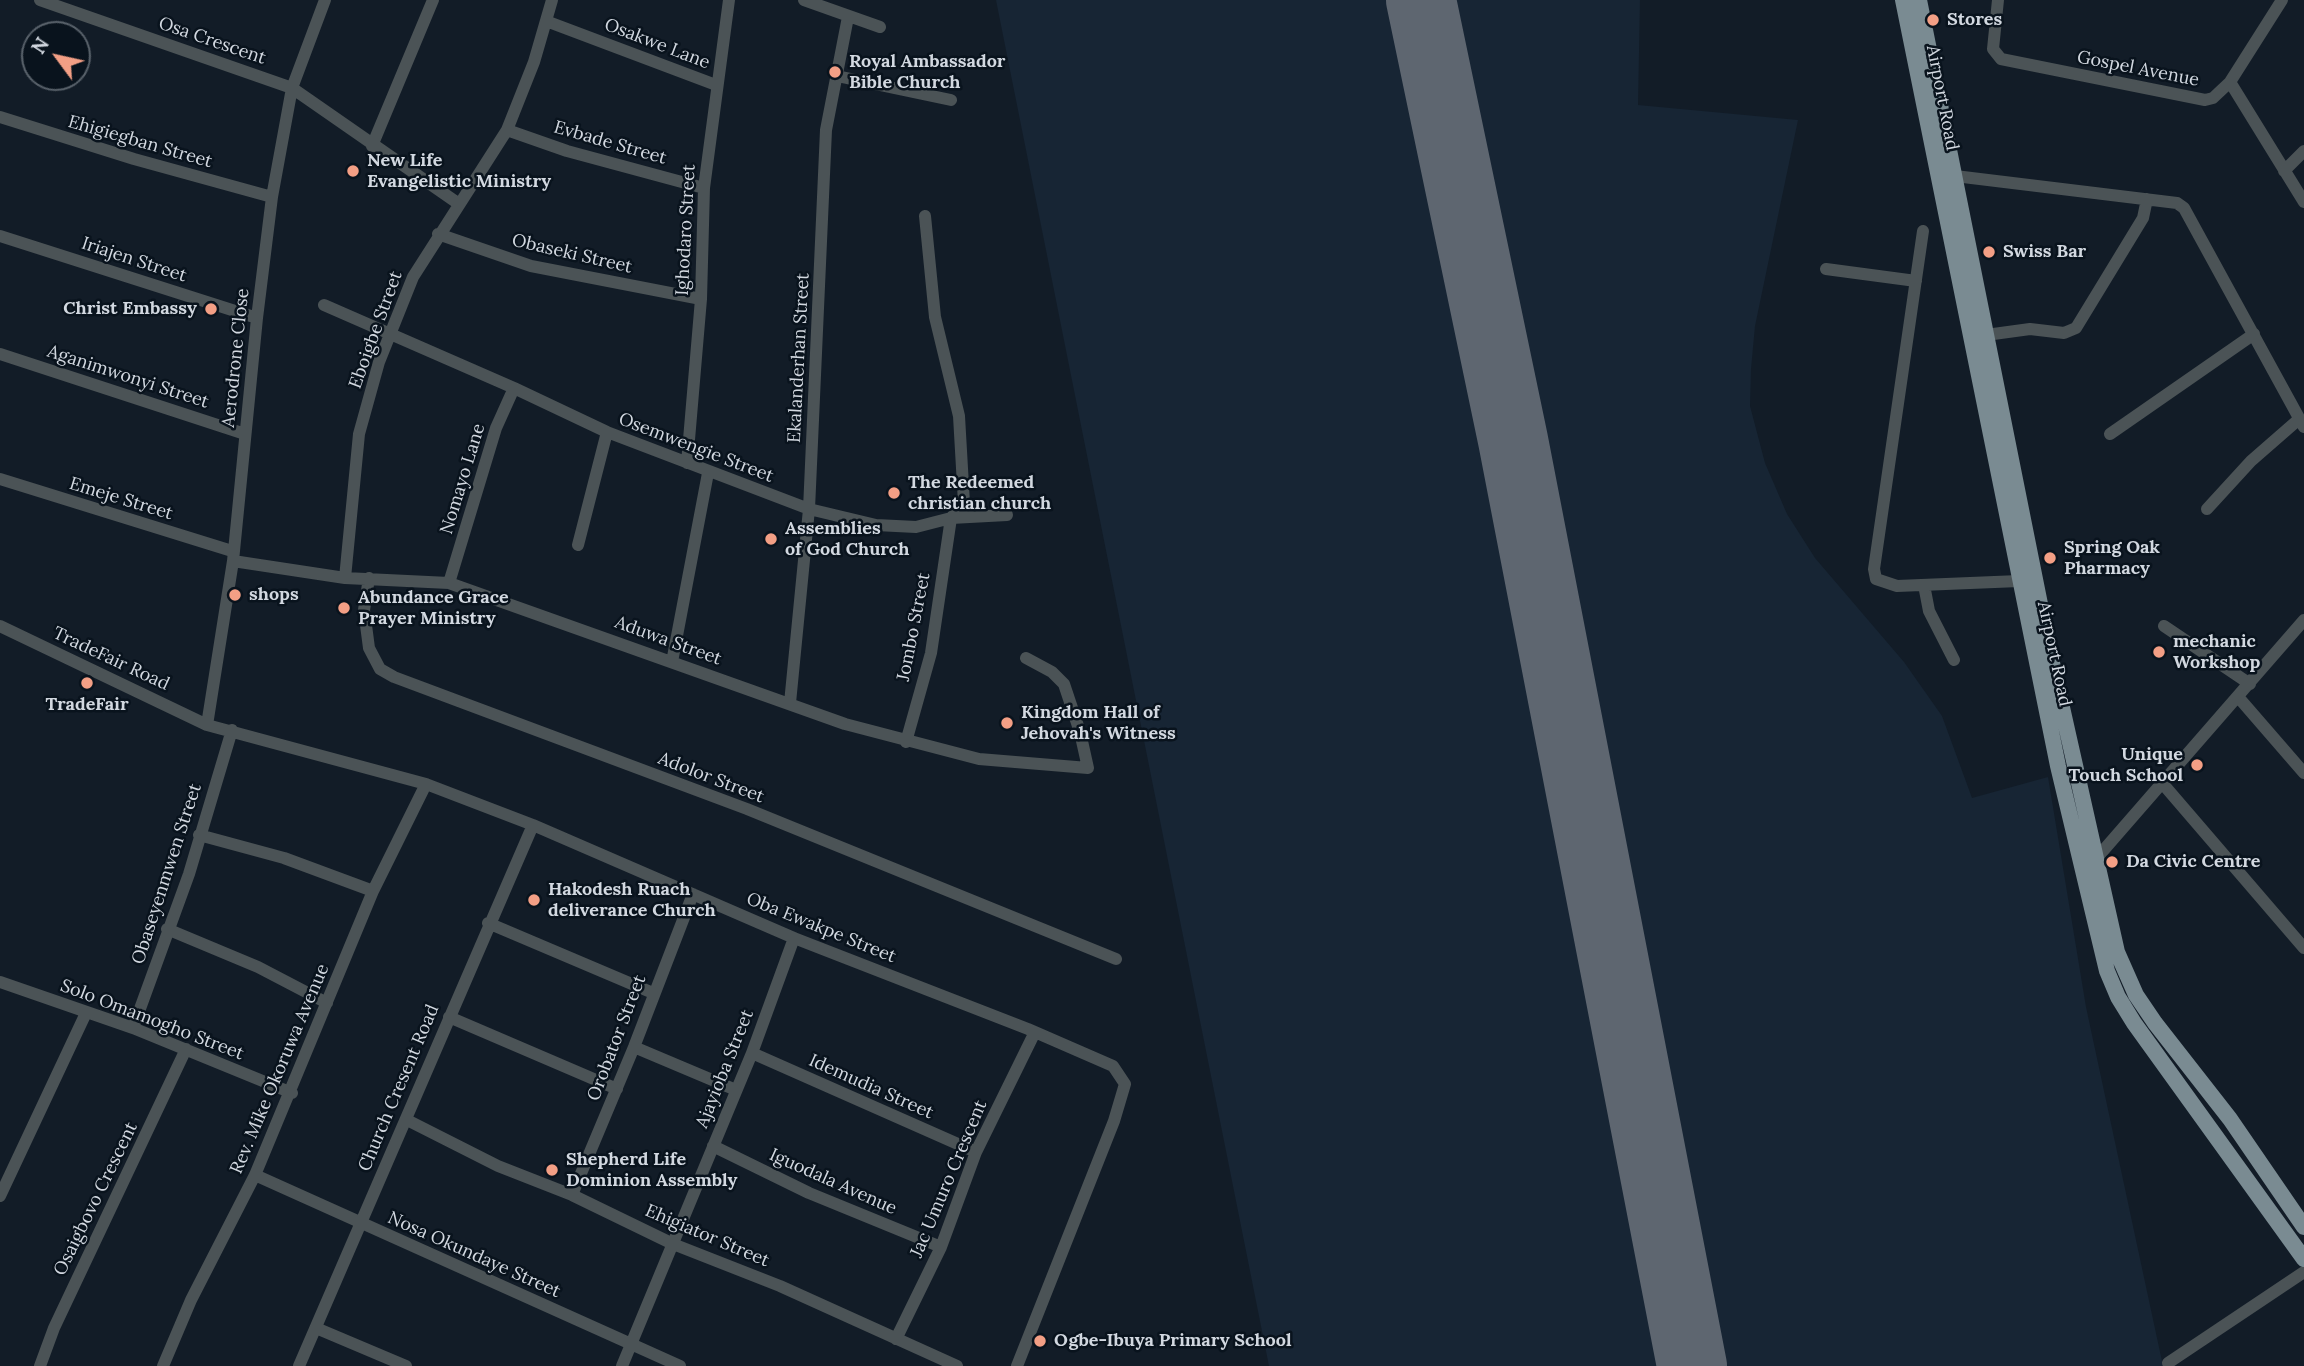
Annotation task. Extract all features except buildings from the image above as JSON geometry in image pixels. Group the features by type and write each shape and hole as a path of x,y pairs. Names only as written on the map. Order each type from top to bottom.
{"main road":[{"name":"Airport Road","path":"1903,0 2020,580 2043,655 2117,952 2136,995 2230,1119 2304,1227"},
{"name":"Airport Road","path":"1919,0 1986,335 2043,655 2101,950 2118,997 2304,1259"}],"street":[{"name":"Osa Crescent","path":"40,0 292,88 459,204"},
{"name":"Aerodrone Close","path":"207,725 233,556 272,197 292,88 325,0"},
{"path":"372,146 433,0"},
{"name":"Eboigbe Street","path":"345,578 359,434 389,333 412,277 507,130 547,21 552,0"},
{"name":"Ighodaro Street","path":"687,463 701,299 704,188 729,0"},
{"path":"804,0 880,27"},
{"name":"Gospel Avenue","path":"1998,0 1993,49 2001,59 2198,100 2213,98 2230,82 2281,0"},
{"name":"Ekalanderhan Street","path":"790,703 809,509 826,130 848,17"},
{"name":"Osakwe Lane","path":"547,21 716,85"},
{"path":"837,76 951,100"},
{"path":"2230,82 2304,202"},
{"name":"Ehigiegban Street","path":"0,117 110,152 272,197"},
{"name":"Evbade Street","path":"507,130 567,152 704,188"},
{"path":"2284,171 2304,151"},
{"path":"1955,176 2171,201 2184,208 2255,334 2301,423 2251,461 2207,509"},
{"path":"1986,335 2030,329 2064,333 2076,328 2143,218 2147,199"},
{"name":"Jombo Street","path":"906,742 931,653 951,518 964,503 959,416 935,317 926,216"},
{"path":"1923,231 1874,569 1876,579 1888,586 2020,580"},
{"name":"Obaseki Street","path":"438,234 531,266 701,299"},
{"name":"Iriajen Street","path":"0,236 257,318"},
{"path":"1826,269 1916,281"},
{"name":"Osemwengie Street","path":"324,305 607,432 708,473 809,509 889,526 916,527 951,518 1007,515"},
{"path":"2110,434 2255,334"},
{"name":"Aganimwonyi Street","path":"0,354 245,434"},
{"name":"Nomayo Lane","path":"450,583 496,428 514,388"},
{"path":"578,545 607,432"},
{"path":"672,662 708,473"},
{"name":"Emeje Street","path":"0,479 233,556"},
{"name":"Aduwa Street","path":"233,556 345,578 450,583 845,724 906,742 979,759 1088,768 1080,732 1064,684 1052,672 1026,658"},
{"name":"Adolor Street","path":"369,578 364,610 369,648 380,669 394,677 747,809 1116,959"},
{"path":"1924,585 1929,611 1954,660"},
{"path":"2095,860 2239,698 2304,620"},
{"name":"TradeFair Road","path":"0,626 207,725"},
{"path":"2164,626 2249,684"},
{"path":"2239,698 2304,773"},
{"name":"Oba Ewakpe Street","path":"207,725 426,784 533,825 794,939 1028,1029 1034,1034 1113,1066 1125,1084 1114,1121 1017,1366"},
{"name":"Obaseyenmwen Street","path":"133,1028 189,874 232,730"},
{"name":"Rev. Mike Okoruwa Avenue","path":"163,1366 191,1300 255,1175 292,1093 373,891 426,784"},
{"path":"2163,784 2304,948"},
{"name":"Church Cresent Road","path":"299,1366 359,1223 407,1120 488,923 533,825"},
{"path":"199,835 284,858 373,891"},
{"name":"Orobator Street","path":"572,1195 634,1047 692,894"},
{"path":"488,923 653,993"},
{"path":"167,929 258,967 327,1003"},
{"name":"Ajayioba Street","path":"622,1366 752,1054 794,939"},
{"name":"Solo Omamogho Street","path":"0,982 133,1028 292,1093"},
{"path":"0,1196 86,1013"},
{"path":"449,1017 617,1089"},
{"name":"Jac Umuro Crescent","path":"896,1339 941,1247 976,1152 1034,1034"},
{"path":"634,1047 736,1090"},
{"name":"Osaigbovo Crescent","path":"40,1366 54,1328 186,1049"},
{"name":"Idemudia Street","path":"752,1054 976,1152"},
{"name":"Ehigiator Street","path":"407,1120 498,1166 572,1195 674,1244 780,1286 957,1366"},
{"name":"Iguodala Avenue","path":"713,1146 809,1193 941,1247"},
{"name":"Nosa Okundaye Street","path":"255,1175 680,1366"},
{"path":"2168,1363 2304,1272"},
{"path":"316,1328 406,1366"}],"shaded area":[{"path":"996,0 1640,0 1638,105 1798,120 1755,326 1750,406 1765,463 1787,514 1815,558 1904,662 1942,716 1972,798 2048,777 2086,1007 2163,1366 1269,1366"}],"runway":[{"path":"1421,0 1513,440 1692,1366"}],"place":[{"name":"Stores","path":"1933,20"},
{"name":"Royal Ambassador Bible Church","path":"835,72"},
{"name":"New Life Evangelistic Ministry","path":"353,171"},
{"name":"Swiss Bar","path":"1989,252"},
{"name":"Christ Embassy","path":"211,309"},
{"name":"The Redeemed christian church","path":"894,493"},
{"name":"Assemblies of God Church","path":"771,539"},
{"name":"Spring Oak Pharmacy","path":"2050,558"},
{"name":"shops","path":"235,595"},
{"name":"Abundance Grace Prayer Ministry","path":"344,608"},
{"name":"mechanic Workshop","path":"2159,652"},
{"name":"TradeFair","path":"87,683"},
{"name":"Kingdom Hall of Jehovah's Witness","path":"1007,723"},
{"name":"Unique Touch School","path":"2197,765"},
{"name":"Da Civic Centre","path":"2112,862"},
{"name":"Hakodesh Ruach deliverance Church","path":"534,900"},
{"name":"Shepherd Life Dominion Assembly","path":"552,1170"},
{"name":"Ogbe-Ibuya Primary School","path":"1040,1341"}]}
